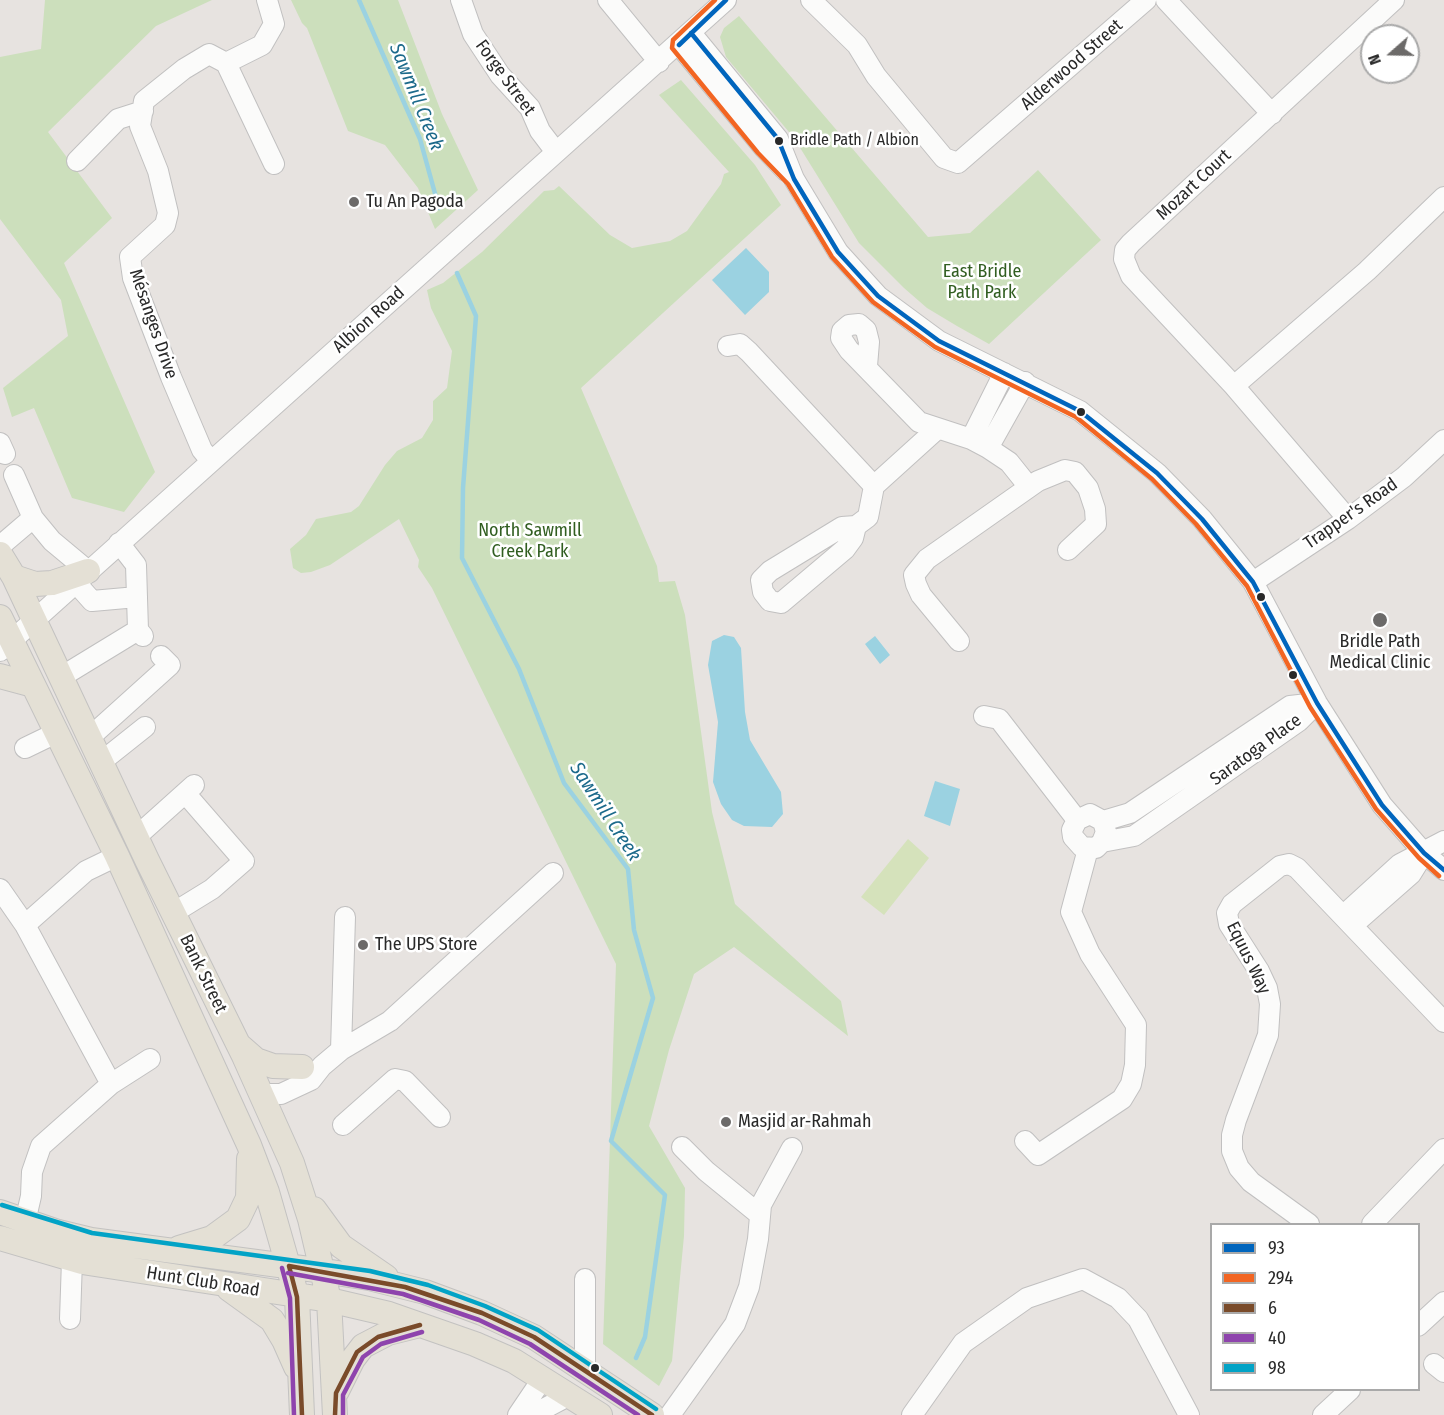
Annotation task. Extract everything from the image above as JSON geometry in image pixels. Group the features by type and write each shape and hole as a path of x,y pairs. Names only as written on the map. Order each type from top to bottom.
{"main road":[{"name":"Bank Street","path":"0,554 14,577 138,841 285,1144 303,1194 324,1271 329,1300 335,1404"},
{"path":"14,577 35,584 82,577"},
{"name":"Bank Street","path":"0,617 6,646 33,685 117,856 249,1144 275,1215 297,1297 302,1415"},
{"path":"0,676 33,685"},
{"path":"117,856 138,841"},
{"path":"238,1044 256,1060 273,1066 312,1067"},
{"path":"231,1106 261,1094"},
{"path":"170,1250 223,1233 241,1216 250,1186 249,1144"},
{"path":"303,1194 340,1246 398,1285"},
{"name":"Hunt Club Road","path":"0,1212 91,1240 324,1271 398,1285 482,1313 534,1337 652,1415"},
{"name":"Hunt Club Road","path":"0,1238 72,1260 224,1286 329,1300 389,1314 476,1344 543,1378 600,1415"},
{"path":"224,1286 272,1320 291,1353 302,1385"},
{"path":"335,1404 353,1359 363,1346 388,1333 420,1325"},
{"path":"543,1378 560,1353"}],"street":[{"path":"226,63 262,45 274,24 267,0"},
{"name":"Forge Street","path":"461,0 473,34 501,75 530,108 540,131 556,152"},
{"path":"608,0 659,62"},
{"name":"Albion Road","path":"6,646 726,0"},
{"name":"Alderwood Street","path":"811,0 857,45 876,76 944,158 958,163 999,130 1146,0"},
{"path":"1166,0 1272,114"},
{"name":"Mozart Court","path":"1348,519 1234,386 1131,276 1126,268 1125,250 1394,0"},
{"path":"685,39 764,148 794,179 838,252 878,296 939,340 1080,411 1157,473 1202,519 1253,582 1317,703 1382,805 1424,853 1444,870"},
{"path":"77,161 118,119 142,111 144,101 184,69 209,54 226,63 274,164"},
{"name":"Mésanges Drive","path":"142,111 140,126 158,171 168,213 165,225 130,257 133,278 202,450 211,460"},
{"path":"1234,386 1367,270 1444,197"},
{"path":"728,346 740,344 749,352 874,486"},
{"path":"867,366 919,422 980,444 1009,462 1029,487"},
{"path":"980,444 1004,373"},
{"path":"980,444 1024,382"},
{"path":"856,526 854,538 844,549 781,603 770,601 760,580 770,571 842,527 856,526 868,517 874,486 937,429"},
{"name":"Trapper's Road","path":"1253,582 1348,519 1404,477 1444,440"},
{"path":"959,641 921,595 914,575 927,560 1029,487 1049,475 1065,471 1075,472 1088,488 1095,509 1096,524 1068,550"},
{"path":"14,475 33,518 82,577 92,601 137,597"},
{"path":"0,546 33,518"},
{"path":"61,677 140,633 136,565 119,543"},
{"path":"89,738 170,665 161,656"},
{"name":"Saratoga Place","path":"1103,821 1130,813 1290,706 1317,703"},
{"name":"Saratoga Place","path":"1095,846 1134,836 1299,722 1317,703"},
{"path":"984,716 999,719 1077,820"},
{"path":"101,762 145,727"},
{"path":"25,748 56,733"},
{"path":"138,841 190,789 244,861 212,889 173,913"},
{"path":"1031,1148 1122,1099 1131,1084 1135,1065 1136,1025 1090,954 1071,912 1095,846 1106,832 1103,821 1090,814 1077,820 1072,830 1073,837 1076,843 1095,846"},
{"path":"1349,920 1411,874 1424,853 1444,841"},
{"path":"25,925 86,872 117,856"},
{"name":"Equus Way","path":"1309,1223 1251,1182 1239,1168 1232,1151 1232,1135 1236,1120 1268,1035 1270,1004 1267,988 1229,924 1227,913 1232,904 1280,866 1289,864 1349,920 1444,1022"},
{"path":"261,1094 281,1094 311,1080 312,1067 390,1020 553,873"},
{"path":"0,889 25,925 111,1084"},
{"path":"341,1050 345,917"},
{"path":"25,1221 31,1196 31,1175 41,1146 111,1084 150,1059"},
{"path":"343,1125 392,1079 398,1078 405,1081 440,1117"},
{"path":"682,1147 706,1171 760,1215"},
{"path":"670,1415 735,1324 749,1287 761,1205 792,1148"},
{"path":"1373,1223 1444,1149"},
{"path":"70,1319 72,1260"},
{"path":"585,1279 585,1370"},
{"path":"912,1415 963,1342 1027,1298 1083,1279 1118,1298 1138,1319 1189,1415"},
{"path":"1420,1323 1444,1302"},
{"path":"518,1415 543,1378"},
{"path":"1323,1415 1348,1391"},
{"path":"532,1415 570,1395"}],"green space":[{"path":"45,0 212,0 156,26 48,132 112,218 64,263 155,472 124,512 72,498 34,408 12,417 3,388 68,336 61,300 0,219 0,57 41,49"},
{"path":"291,0 398,0 442,114 478,190 435,229 418,188 385,145 348,131 307,28 302,23"},
{"name":"East Bridle Path Park","path":"739,16 928,237 970,233 1038,170 1101,240 989,344 927,308 859,243 794,138 726,57 720,37 724,28"},
{"name":"North Sawmill Creek Park","path":"681,80 755,165 781,205 581,388 657,566 659,582 675,581 685,615 712,812 735,904 841,1001 848,1036 734,947 694,974 669,1050 649,1126 685,1188 684,1236 672,1361 659,1386 603,1344 616,964 432,588 418,567 419,560 399,519 330,565 311,572 301,573 293,568 290,549 306,535 316,519 351,512 359,506 385,465 397,451 422,438 433,420 433,401 447,388 452,351 431,308 427,290 443,283 482,252 544,191 554,190 559,186 610,235 632,248 670,241 687,231 721,184 724,174 729,172 659,95"},
{"path":"908,839 929,858 884,915 861,897"}],"water":[{"path":"746,248 769,272 769,292 745,315 712,280"},
{"path":"724,635 734,637 741,648 745,712 750,740 781,792 783,814 772,827 744,826 732,820 721,804 713,782 718,722 708,665 712,641"},
{"path":"875,636 890,655 880,664 865,644"},
{"path":"935,781 960,789 950,826 924,816"}],"waterway":[{"name":"Sawmill Creek","path":"359,0 420,139 439,208"},
{"name":"Sawmill Creek","path":"457,273 476,316 463,488 462,558 519,669 564,783 628,869 634,930 653,998 611,1141 665,1195 645,1337 636,1358"}],"transit line":[{"name":"294","path":"715,0 673,40 672,48 758,153 788,184 832,257 873,302 935,347 1076,417 1152,479 1196,524 1247,586 1310,707 1376,809 1419,858 1439,876"},
{"name":"93","path":"679,45 726,0"},
{"name":"93","path":"691,33 778,139 794,179 838,252 878,296 939,341 1080,411 1157,473 1202,519 1253,582 1317,703 1382,805 1424,853 1444,870"},
{"name":"98","path":"2,1205 92,1233 370,1271 428,1285 485,1306 538,1330 656,1409"},
{"name":"6","path":"289,1266 405,1287 482,1313 534,1337 652,1415"},
{"name":"6","path":"289,1266 297,1297 302,1415"},
{"name":"40","path":"282,1268 290,1298 294,1415"},
{"name":"40","path":"288,1273 403,1294 479,1320 530,1344 638,1415"},
{"name":"6","path":"335,1415 336,1393 357,1352 378,1337 420,1325"},
{"name":"40","path":"343,1415 343,1395 363,1357 381,1344 422,1332"}],"place":[{"name":"Bridle Path / Albion","path":"779,141"},
{"name":"Tu An Pagoda","path":"354,202"},
{"name":"Bridle Path Medical Clinic","path":"1380,620"},
{"name":"The UPS Store","path":"363,945"},
{"name":"Masjid ar-Rahmah","path":"726,1122"}]}
